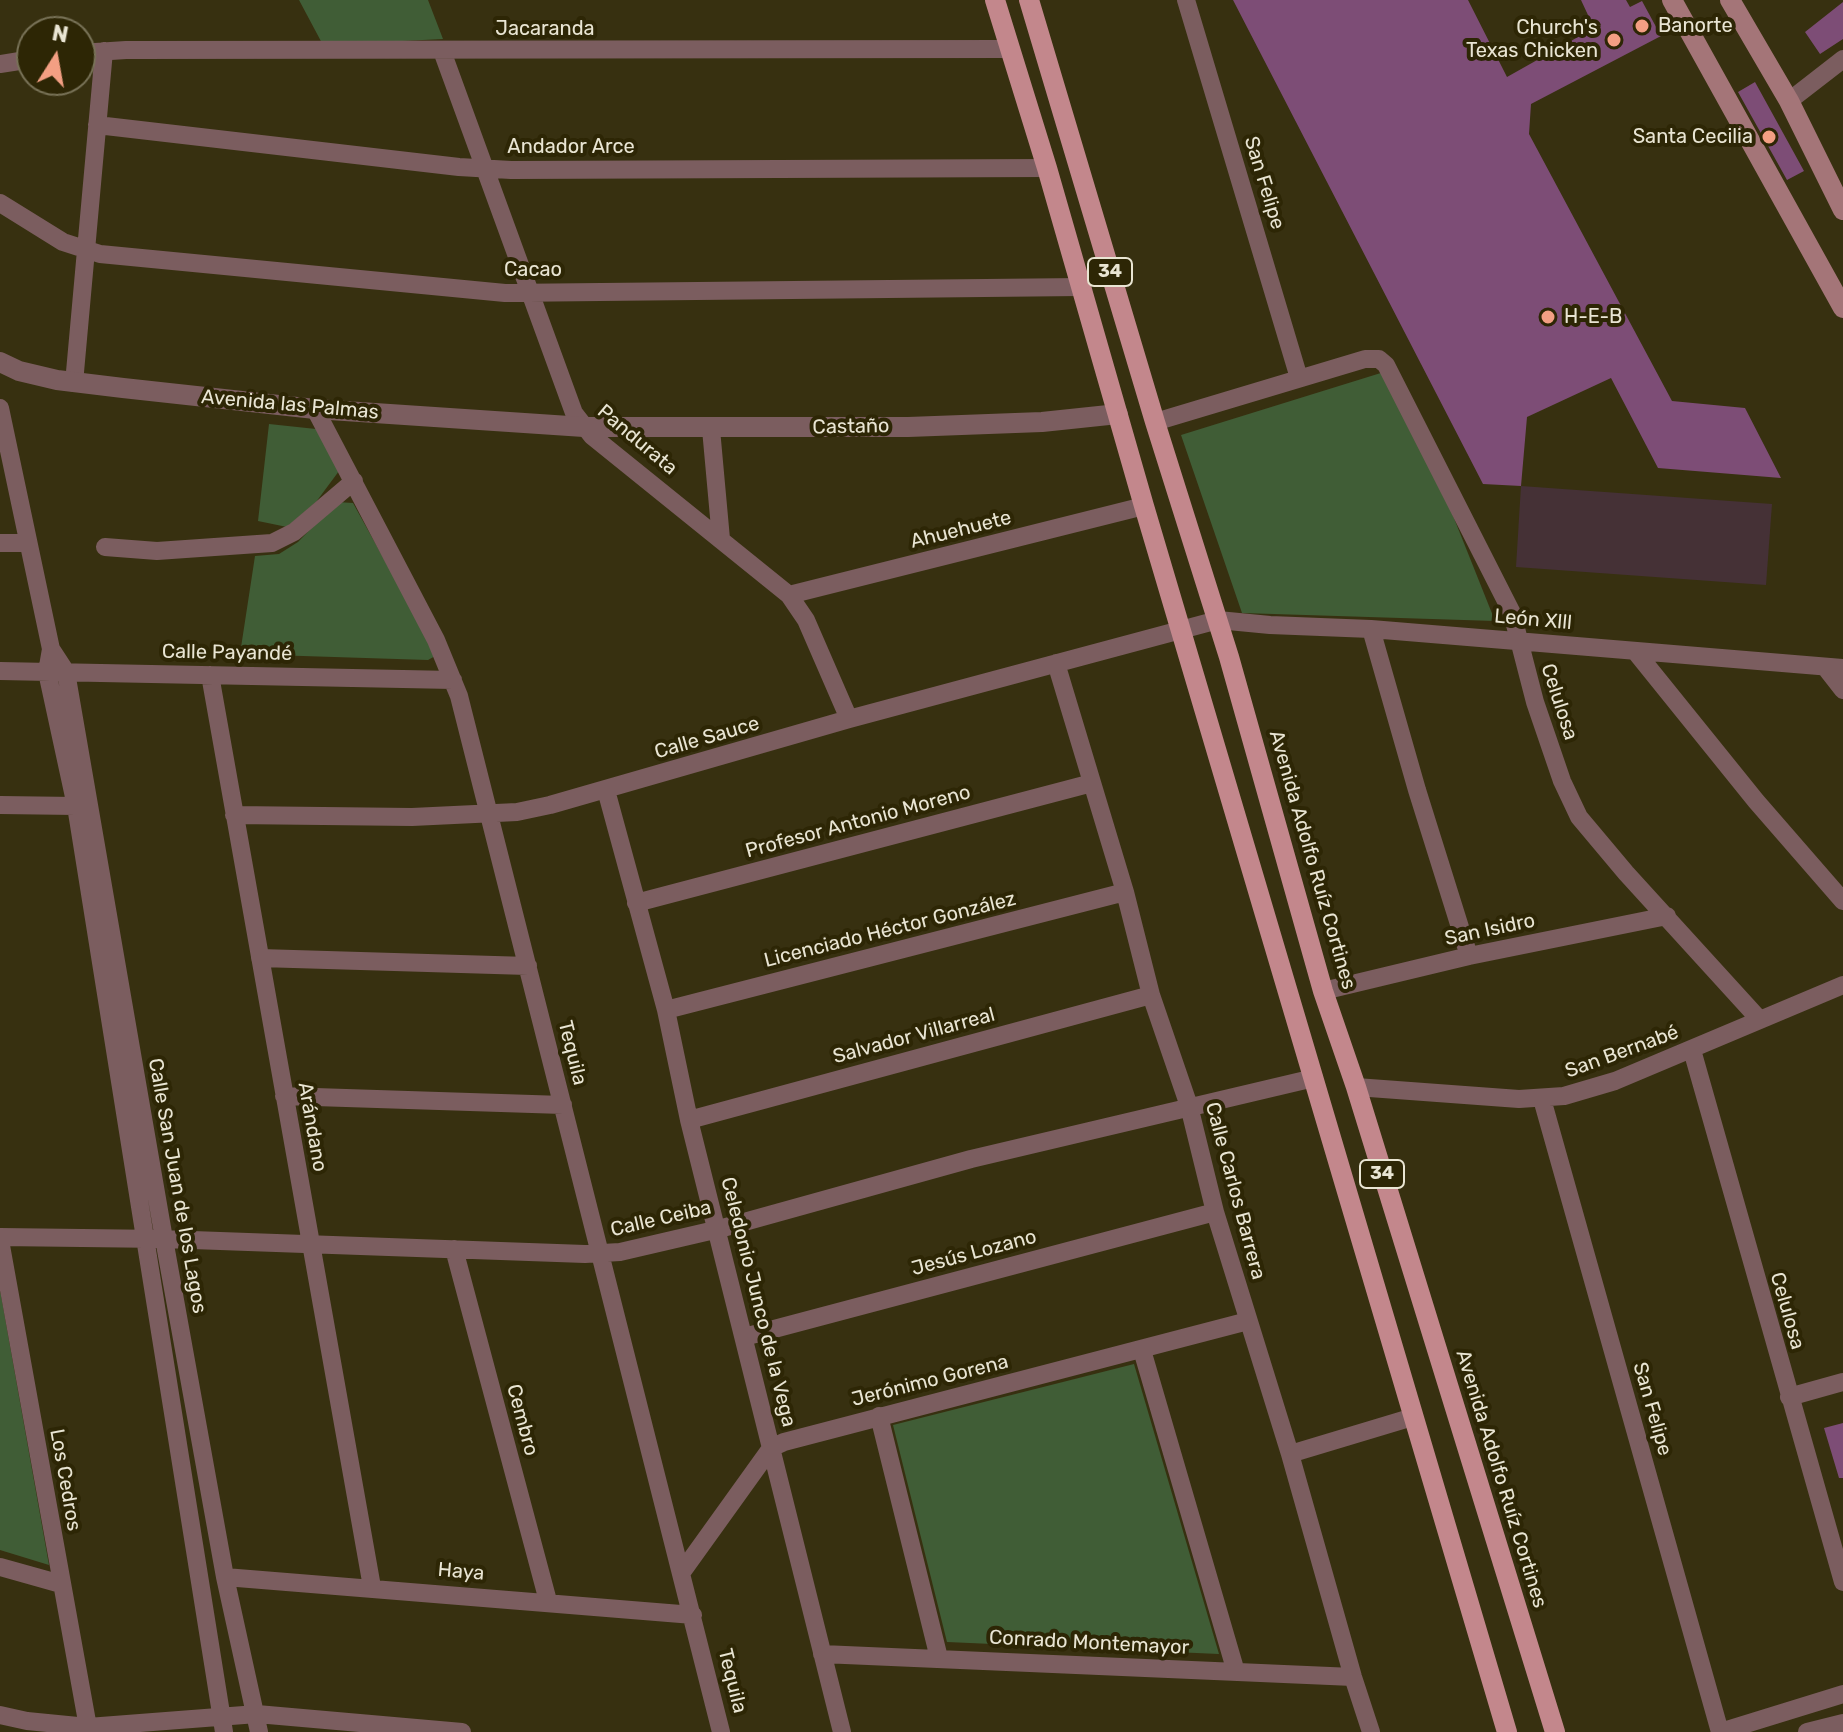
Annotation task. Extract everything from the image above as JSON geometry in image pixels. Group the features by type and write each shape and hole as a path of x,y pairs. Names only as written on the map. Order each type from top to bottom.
{"main road":[{"name":"34","path":"995,0 1507,1732"},
{"name":"Avenida Adolfo Ruíz Cortines","path":"1029,0 1155,422 1218,620 1323,991 1356,1087 1555,1732"},
{"path":"1672,0 1843,308"},
{"path":"1730,0 1789,101 1843,210"}],"street":[{"name":"San Felipe","path":"1186,0 1299,378"},
{"name":"Jacaranda","path":"96,52 1010,49"},
{"path":"74,383 104,51"},
{"name":"Pandurata","path":"442,51 569,400 584,427 789,595 806,620 849,719"},
{"path":"1789,101 1843,59"},
{"name":"Andador Arce","path":"97,125 484,168 1047,168"},
{"name":"Cacao","path":"0,203 63,242 87,251 531,293 1081,287"},
{"name":"Celulosa","path":"1299,378 1365,359 1379,359 1389,369 1504,596 1532,693 1570,800 1592,835 1759,1019"},
{"name":"Avenida las Palmas","path":"0,362 35,376 74,383 315,409 584,427"},
{"path":"1155,422 1299,378"},
{"name":"Tequila","path":"315,409 453,680 602,1254 721,1732"},
{"name":"Castaño","path":"584,427 711,429 1027,423 1118,414"},
{"name":"Calle San Juan de los Lagos","path":"1,417 51,649 66,672 154,1239 224,1724"},
{"path":"711,429 721,539"},
{"path":"105,547 157,551 260,546 285,538 354,481"},
{"name":"Ahuehuete","path":"789,595 1144,506"},
{"path":"0,543 28,543"},
{"name":"León Xlll","path":"1181,628 1218,620 1371,629 1834,668"},
{"name":"Calle Sauce","path":"234,815 489,815 550,805 1181,628"},
{"path":"1371,629 1469,956"},
{"name":"Calle San Juan de los Lagos","path":"51,649 47,672 76,806 154,1239 258,1723"},
{"path":"1635,651 1756,801 1843,901"},
{"name":"Calle Carlos Barrera","path":"1056,663 1125,892 1151,995 1189,1106 1215,1212 1371,1732"},
{"path":"1834,668 1843,690"},
{"name":"Calle Payandé","path":"0,671 453,680"},
{"name":"Arándano","path":"210,675 372,1587"},
{"name":"Profesor Antonio Moreno","path":"636,903 1092,783"},
{"name":"Celedonio Junco de la Vega","path":"606,790 666,1010 689,1120 719,1229 842,1732"},
{"path":"0,805 76,806"},
{"name":"Licenciado Héctor González","path":"666,1010 1125,892"},
{"name":"San Isidro","path":"1323,991 1469,956 1667,916"},
{"path":"260,958 528,966"},
{"name":"San Bernabé","path":"1356,1087 1431,1095 1542,1099 1587,1091 1692,1050 1759,1019 1842,991"},
{"name":"Salvador Villarreal","path":"689,1120 1151,995"},
{"name":"Celulosa","path":"1692,1050 1843,1582"},
{"name":"Calle Ceiba","path":"0,1238 154,1239 602,1254 719,1229 971,1159 1314,1078"},
{"path":"284,1096 563,1105"},
{"name":"San Felipe","path":"1542,1099 1720,1732"},
{"name":"Jesús Lozano","path":"744,1337 1215,1212"},
{"name":"Los Cedros","path":"0,1238 88,1727"},
{"name":"Cembro","path":"454,1249 548,1601"},
{"name":"Jerónimo Gorena","path":"771,1448 797,1437 1248,1321"},
{"path":"1142,1350 1236,1672"},
{"path":"1789,1397 1843,1382"},
{"path":"879,1416 939,1658"},
{"path":"1290,1454 1413,1417"},
{"path":"682,1572 771,1448"},
{"path":"0,1567 61,1584"},
{"name":"Haya","path":"225,1577 693,1615"},
{"name":"Conrado Montemayor","path":"822,1654 1353,1677"},
{"path":"1720,1732 1843,1694"},
{"path":"0,1715 88,1727 258,1723 462,1732"},
{"path":"1807,1732 1843,1723"}],"shaded area":[{"path":"1521,486 1772,504 1766,585 1516,567"}],"green space":[{"path":"299,0 428,0 443,39 323,45"},
{"path":"1384,372 1432,463 1495,621 1242,613 1181,435"},
{"path":"269,424 316,429 339,471 316,502 287,527 258,521"},
{"path":"337,502 353,503 437,655 428,660 240,654 255,556 279,554 298,542"},
{"path":"0,1290 49,1565 0,1550"},
{"path":"1134,1364 1219,1654 947,1642 893,1425"}],"building":[{"path":"1233,0 1468,0 1507,77 1594,28 1581,0 1626,0 1630,7 1642,1 1661,36 1531,104 1529,134 1672,401 1745,408 1781,478 1658,468 1611,378 1527,417 1521,486 1483,484"},
{"path":"1843,2 1843,39 1820,54 1805,32"},
{"name":"Santa Cecilia","path":"1755,82 1804,171 1787,180 1738,92"},
{"path":"1843,1423 1843,1478 1839,1478 1824,1428"}],"place":[{"name":"Banorte","path":"1642,26"},
{"name":"Church's Texas Chicken","path":"1614,40"},
{"name":"Santa Cecilia","path":"1769,137"},
{"name":"H-E-B","path":"1548,317"}]}
